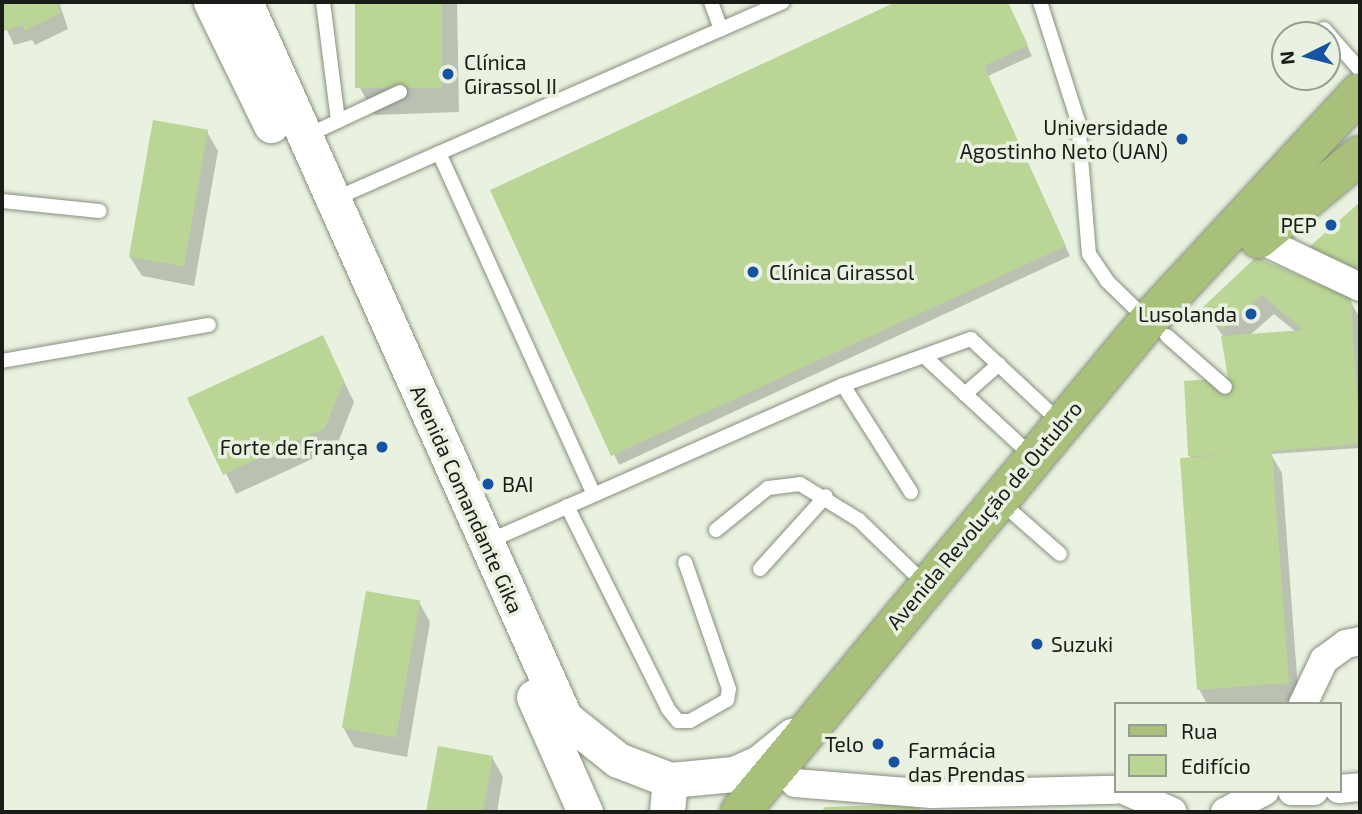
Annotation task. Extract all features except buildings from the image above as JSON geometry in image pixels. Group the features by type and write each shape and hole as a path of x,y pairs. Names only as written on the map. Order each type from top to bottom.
{"main road":[{"name":"Avenida Revolução de Outubro","path":"1248,232 1360,92"},
{"name":"Avenida Revolução de Outubro","path":"740,812 825,704 1062,423 1157,329 1360,113"},
{"name":"Avenida Revolução de Outubro","path":"1248,232 1360,130"},
{"name":"Avenida Revolução de Outubro","path":"1248,232 1360,155"},
{"name":"Avenida Revolução de Outubro","path":"771,812 1157,329"}],"street":[{"name":"Avenida Comandante Gika","path":"211,2 584,812"},
{"name":"Avenida Comandante Gika","path":"245,2 302,137 565,718 669,796 759,763 825,704"},
{"path":"1248,232 1360,287"},
{"path":"1304,702 1324,660 1346,644 1360,641"},
{"path":"796,783 932,794 993,802 1114,790"},
{"path":"1341,789 1360,787"},
{"path":"1130,793 1173,812"},
{"path":"1224,812 1261,793"}],"lane":[{"path":"323,2 338,121"},
{"path":"711,2 720,29"},
{"path":"332,200 782,2"},
{"path":"1040,2 1078,121 1090,254 1107,281 1157,329 1225,387"},
{"path":"1341,48 1360,70"},
{"path":"302,137 400,92"},
{"path":"439,153 594,495"},
{"path":"2,201 99,211"},
{"path":"2,361 209,325"},
{"path":"486,542 843,385 971,339 1062,423"},
{"path":"924,356 1033,457"},
{"path":"965,394 999,364"},
{"path":"843,385 911,492"},
{"path":"716,530 768,488 783,483 800,484 825,496 859,520 926,585"},
{"path":"760,569 825,496"},
{"path":"567,506 668,709 678,721 690,721 727,701 729,689 685,562"},
{"path":"1011,511 1060,554"}],"place":[{"name":"Clínica Girassol II","path":"448,74"},
{"name":"Universidade Agostinho Neto (UAN)","path":"1182,139"},
{"name":"PEP","path":"1331,225"},
{"name":"Clínica Girassol","path":"753,272"},
{"name":"Lusolanda","path":"1251,314"},
{"name":"Forte de França","path":"382,447"},
{"name":"BAI","path":"488,484"},
{"name":"Suzuki","path":"1037,644"},
{"name":"Telo","path":"878,744"},
{"name":"Farmácia das Prendas","path":"894,762"}]}
